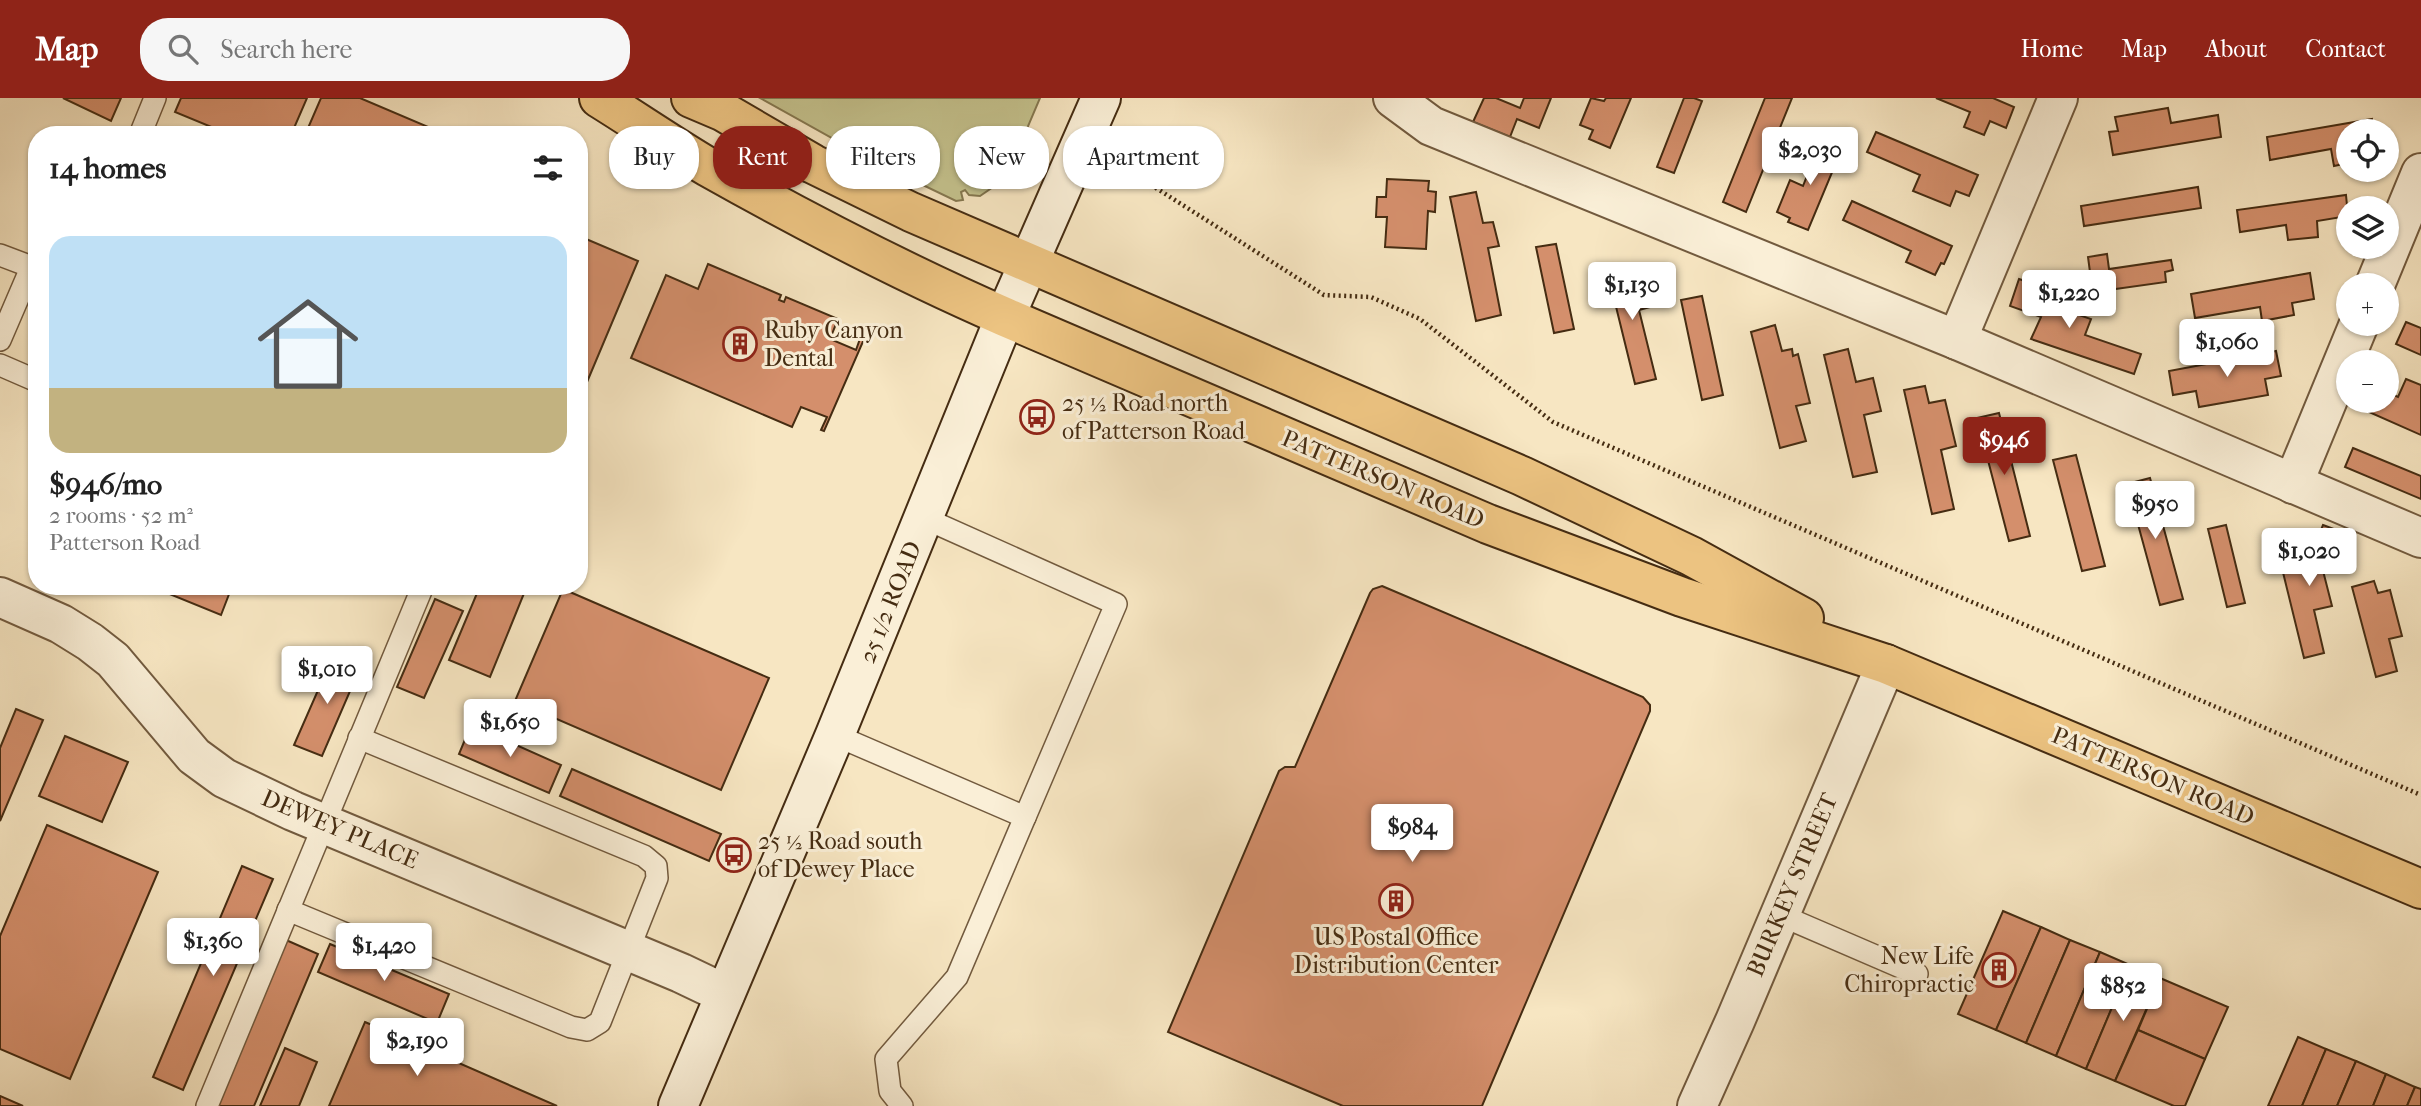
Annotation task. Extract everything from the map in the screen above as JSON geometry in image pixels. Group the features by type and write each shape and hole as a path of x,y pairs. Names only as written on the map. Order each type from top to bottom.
{"main road":[{"name":"PATTERSON ROAD","path":"599,98 707,166 805,219 1005,317 1488,524 1682,597 1886,664 2421,889"},
{"name":"PATTERSON ROAD","path":"691,98 724,112 813,164 911,212 1522,476 1691,556 1886,664"}],"street":[{"name":"25 1/2 ROAD","path":"678,1106 835,735 1005,317 1101,98"},
{"path":"1392,98 1431,126 1957,340 2421,538"},
{"path":"1957,340 2058,98"},
{"path":"2380,273 2421,173"},
{"path":"2292,484 2354,336"},
{"name":"DEWEY PLACE","path":"0,597 61,624 113,660 194,756 224,778 323,824 725,994"},
{"name":"BURKEY STREET","path":"1697,1106 1886,664"}],"lane":[{"path":"144,126 155,98"},
{"path":"0,256 28,266"},
{"path":"0,340 28,281"},
{"path":"0,365 28,377"},
{"path":"902,1106 890,1091 886,1059 957,977 1116,604 924,517"},
{"path":"207,1106 419,595"},
{"path":"835,735 1025,817"},
{"path":"288,910 571,1027 587,1030 600,1022 657,878 656,866 644,856 359,738"},
{"path":"1780,915 1917,974"}],"path":[{"path":"1158,189 1324,295 1371,298 1420,319 1553,422 2421,794"}],"shaded area":[{"path":"760,98 1040,98 1028,126 954,126 954,189 990,189 980,196 969,195 965,190 961,192 963,200 956,201 931,189 940,189 940,126 826,126 826,135"}],"building":[{"path":"63,98 121,98 111,121"},
{"path":"181,98 307,98 295,126 209,126 175,112"},
{"path":"321,98 360,98 426,126 309,126"},
{"path":"1484,98 1496,98 1520,108 1524,98 1551,98 1539,128 1517,119 1510,137 1473,122"},
{"path":"1591,98 1604,101 1606,98 1631,98 1610,148 1589,139 1593,130 1580,125"},
{"path":"1684,98 1702,101 1674,173 1657,167"},
{"path":"1765,98 1792,98 1746,212 1723,202"},
{"path":"1936,98 1993,98 2014,107 2006,128 1990,121 1984,135 1964,127 1970,112"},
{"path":"2168,108 2171,123 2218,115 2221,137 2113,155 2109,132 2118,131 2115,117"},
{"path":"2336,125 2336,166 2331,149 2270,160 2267,137"},
{"path":"1876,132 1978,175 1969,196 1956,191 1950,206 1913,191 1920,175 1867,152"},
{"path":"1822,138 1843,146 1808,230 1788,222 1790,218 1777,212 1790,180 1803,186"},
{"path":"1387,179 1429,181 1428,191 1436,192 1435,212 1428,211 1426,249 1385,247 1387,217 1376,217 1377,197 1386,197"},
{"path":"2198,187 2201,208 2084,226 2081,206"},
{"path":"1476,192 1483,223 1493,222 1499,246 1488,248 1501,315 1476,321 1450,197"},
{"path":"2336,196 2336,218 2317,221 2318,237 2288,240 2286,225 2240,232 2237,210"},
{"path":"1852,201 1952,246 1944,264 1941,263 1935,275 1906,262 1911,251 1843,220"},
{"path":"588,240 638,261 588,380"},
{"path":"1556,244 1574,329 1554,333 1536,247"},
{"path":"2107,254 2109,269 2171,260 2173,270 2165,272 2166,282 2058,297 2056,277 2090,272 2088,257"},
{"name":"Ruby Canyon Dental","path":"708,264 781,295 779,300 784,302 786,297 838,319 830,339 856,350 861,336 865,337 824,431 821,430 827,417 801,407 792,427 631,358 666,275 698,289"},
{"path":"1628,265 1634,290 1645,287 1650,307 1639,310 1656,379 1635,384 1607,270"},
{"path":"2310,273 2314,299 2292,303 2294,315 2262,321 2260,307 2195,318 2191,294"},
{"path":"2019,279 2048,289 2044,303 2091,319 2085,335 2141,354 2134,374 2031,339 2041,317 2010,306"},
{"path":"1702,296 1723,395 1702,400 1681,300"},
{"path":"2406,322 2421,328 2421,355 2396,344"},
{"path":"1775,325 1782,351 1792,349 1793,356 1798,354 1810,403 1796,406 1806,441 1780,448 1751,332"},
{"path":"1848,349 1856,382 1873,378 1881,411 1864,415 1877,472 1853,477 1824,355"},
{"path":"2276,351 2281,376 2265,379 2268,395 2199,407 2196,391 2173,395 2169,371"},
{"path":"2406,379 2421,385 2421,435 2371,413 2399,413 2399,395"},
{"path":"1925,386 1929,403 1945,400 1956,446 1941,450 1954,509 1932,514 1904,390"},
{"path":"1999,413 2030,536 2009,541 1977,418"},
{"path":"2353,448 2421,476 2421,499 2345,467"},
{"path":"2076,455 2105,566 2082,571 2053,460"},
{"path":"2150,478 2183,599 2160,605 2127,484"},
{"path":"2226,525 2245,603 2227,607 2208,529"},
{"path":"2323,525 2342,532 2329,563 2320,559 2332,606 2314,610 2324,653 2304,658 2278,552 2299,547 2302,559 2315,556 2310,556"},
{"path":"2374,581 2378,593 2390,590 2402,636 2389,639 2397,671 2376,677 2352,587"},
{"name":"US Postal Office Distribution Center","path":"1382,586 1643,697 1650,705 1650,711 1482,1106 1343,1106 1168,1032 1279,771 1285,767 1295,767 1370,593"},
{"path":"172,595 229,595 221,615"},
{"path":"476,595 523,595 490,677 449,660"},
{"path":"560,595 577,595 769,678 721,790 515,701"},
{"path":"435,599 463,611 424,698 397,687"},
{"path":"333,656 360,668 322,756 294,745"},
{"path":"16,709 43,720 0,821 0,748"},
{"path":"471,725 561,765 549,793 459,754"},
{"path":"65,736 128,762 102,822 39,796"},
{"path":"572,769 721,834 709,861 560,796"},
{"path":"47,825 158,872 70,1079 0,1049 0,936"},
{"path":"242,866 273,879 183,1090 153,1077"},
{"name":"New Life Chiropractic","path":"2003,911 2041,927 1996,1030 1958,1014"},
{"path":"2041,927 2070,940 2026,1043 1996,1030"},
{"path":"286,940 318,954 254,1106 216,1106"},
{"path":"2070,940 2100,952 2056,1056 2026,1043"},
{"path":"330,944 449,994 437,1023 318,972"},
{"path":"2100,952 2130,965 2086,1069 2056,1056"},
{"path":"2130,965 2160,978 2115,1081 2086,1069"},
{"path":"2160,978 2228,1007 2205,1059 2138,1030"},
{"path":"365,1022 557,1106 329,1106"},
{"path":"2138,1030 2205,1059 2185,1106 2174,1106 2115,1081"},
{"path":"2298,1037 2326,1049 2302,1106 2268,1106"},
{"path":"285,1048 317,1062 299,1106 260,1106"},
{"path":"2326,1049 2356,1061 2337,1106 2302,1106"},
{"path":"2356,1061 2386,1074 2373,1106 2337,1106"},
{"path":"2386,1074 2415,1087 2407,1106 2373,1106"},
{"path":"2415,1087 2421,1089 2421,1106 2407,1106"},
{"path":"0,1096 23,1106 0,1106"}],"place":[{"name":"Ruby Canyon Dental","path":"740,344"},
{"name":"25 ½ Road north of Patterson Road","path":"1037,417"},
{"name":"25 ½ Road south of Dewey Place","path":"734,855"},
{"name":"US Postal Office Distribution Center","path":"1396,901"},
{"name":"New Life Chiropractic","path":"1999,970"}]}
